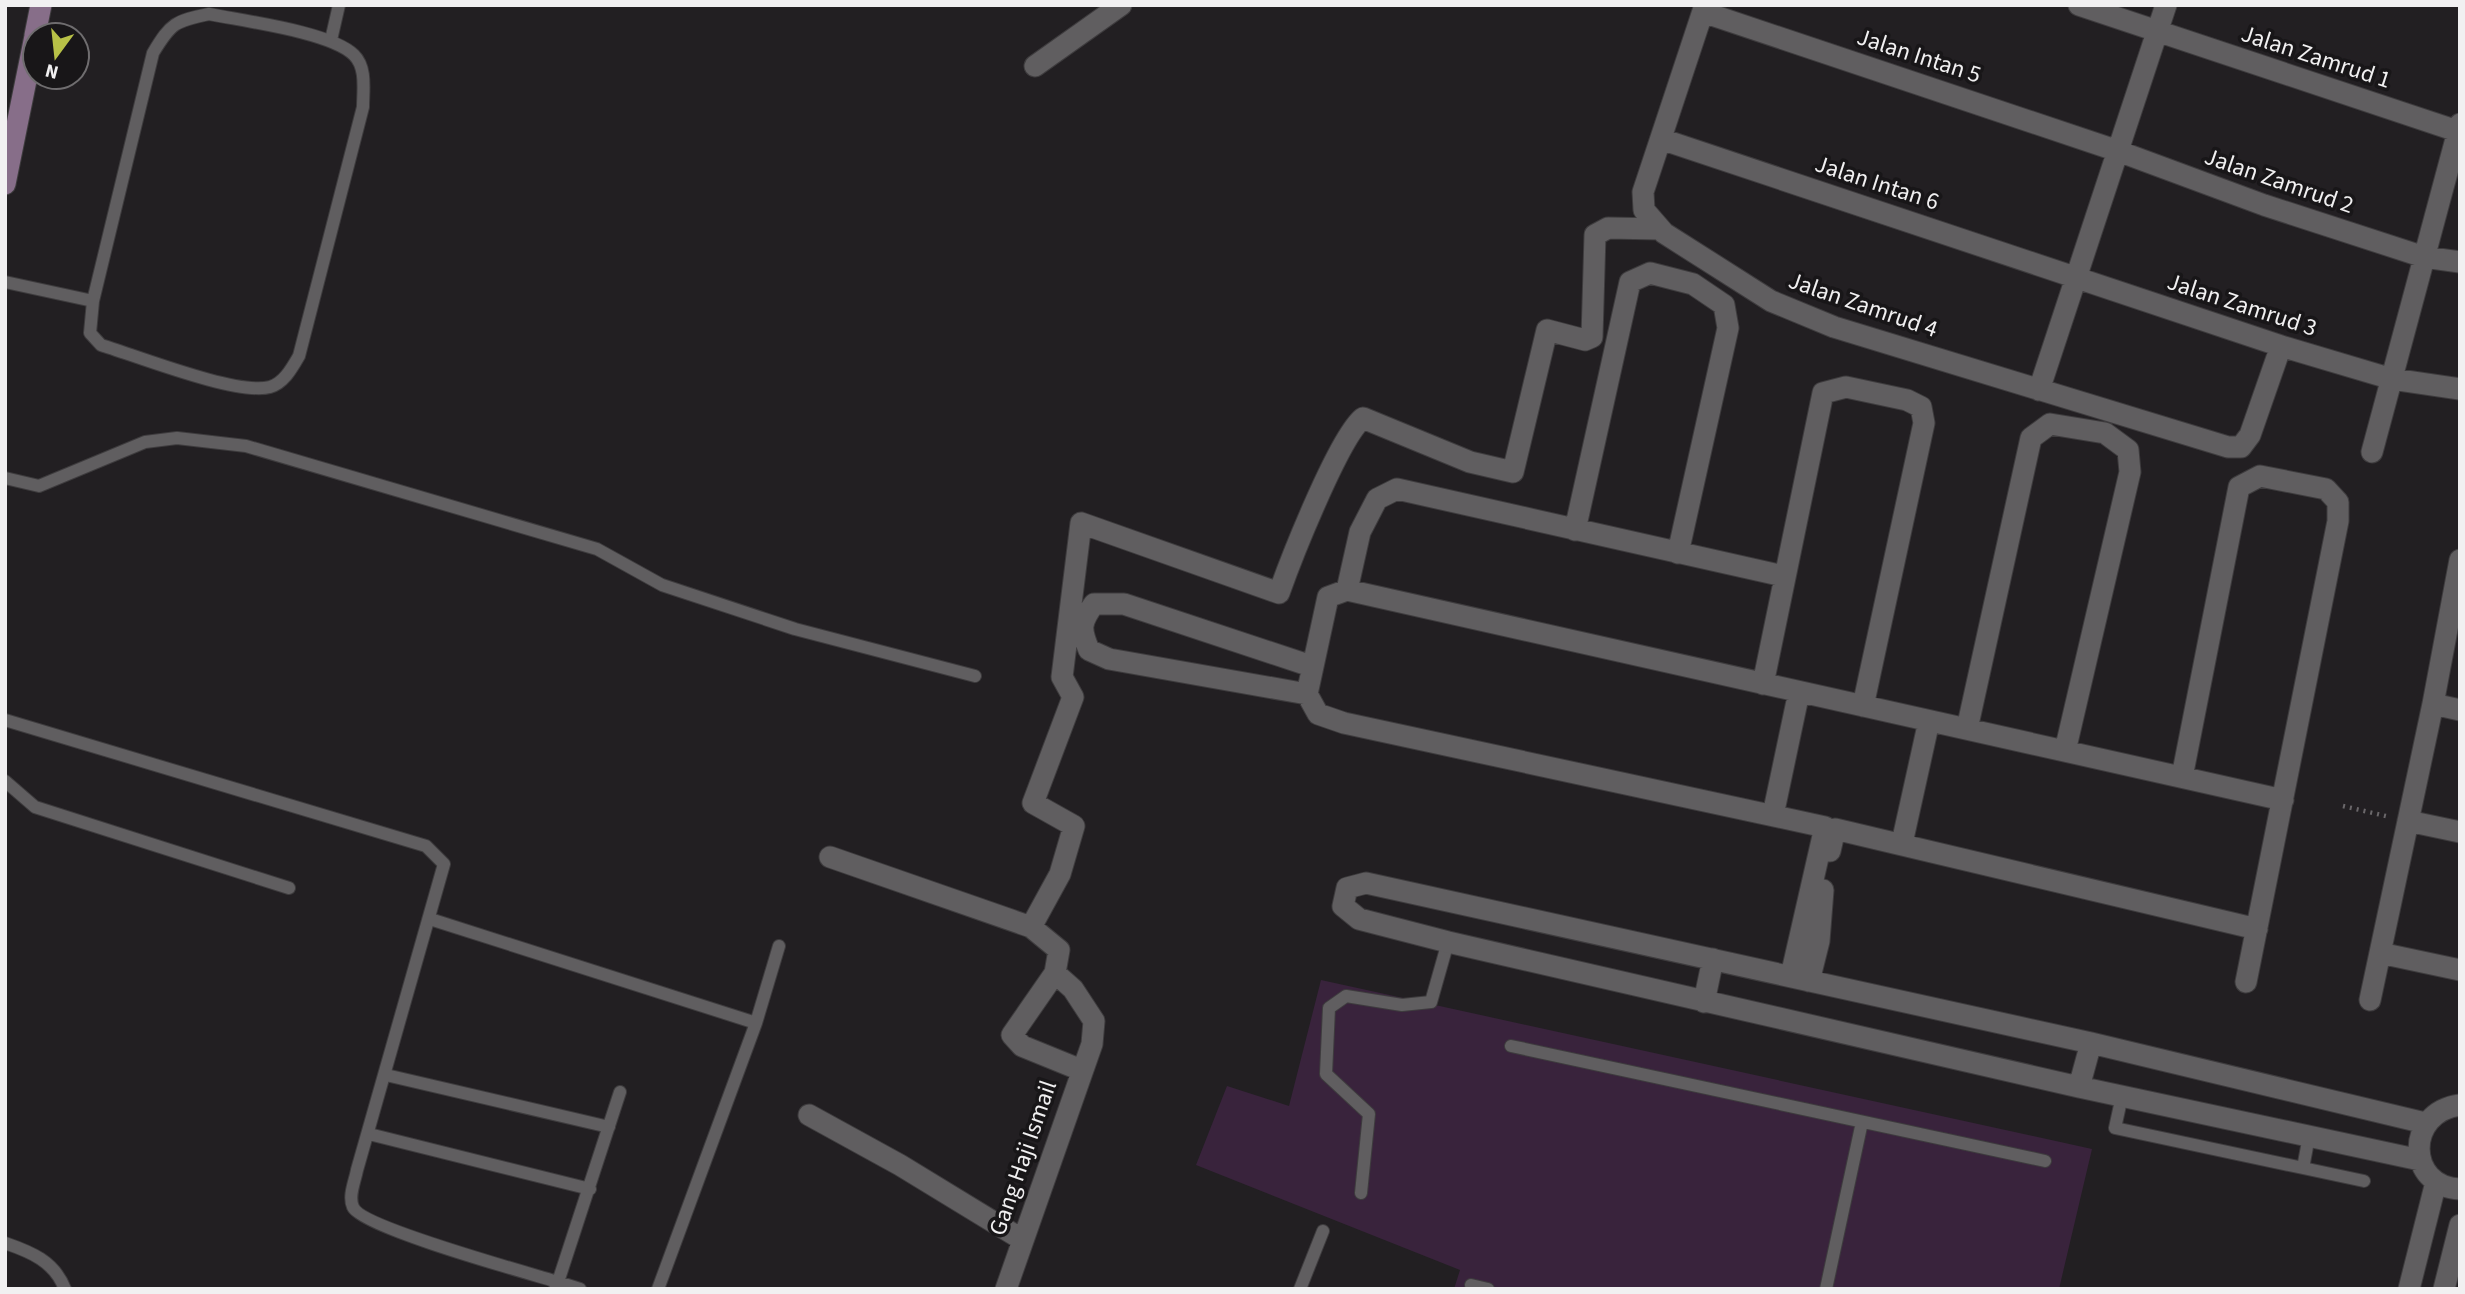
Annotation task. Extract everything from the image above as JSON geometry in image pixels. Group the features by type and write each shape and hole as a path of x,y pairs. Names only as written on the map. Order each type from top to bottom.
{"main road":[{"path":"5,184 10,131 21,89"}],"street":[{"path":"1035,65 1121,5"},
{"name":"Jalan Zamrud 1","path":"2079,5 2459,129"},
{"path":"2039,390 2166,5"},
{"name":"Jalan Zamrud 4","path":"1704,9 1643,192 1644,210 1660,229 1771,301 1801,315 2228,447 2241,447 2250,435 2281,346"},
{"name":"Jalan Intan 5","path":"1704,9 2118,151"},
{"path":"2372,452 2459,129"},
{"name":"Jalan Intan 6","path":"1661,139 2076,278"},
{"name":"Jalan Zamrud 2","path":"2118,151 2264,205 2424,257 2460,261"},
{"path":"1031,927 1060,874 1074,826 1033,803 1073,697 1062,677 1081,523 1279,593 1332,469 1354,425 1363,418 1470,462 1513,472 1547,330 1585,340 1592,337 1595,235 1608,228 1660,229"},
{"path":"1575,530 1630,282 1650,273 1693,284 1724,305 1728,328 1678,553"},
{"name":"Jalan Zamrud 3","path":"2076,278 2281,346 2392,379 2460,389"},
{"path":"1763,684 1783,576 1823,393 1846,387 1907,400 1921,407 1924,422 1863,706"},
{"path":"1967,729 2031,438 2050,424 2105,433 2128,450 2130,472 2065,751"},
{"path":"2182,777 2239,487 2260,476 2326,489 2338,502 2338,521 2246,982"},
{"path":"1347,590 1360,532 1377,499 1397,489 1783,576"},
{"path":"2370,1000 2433,704 2460,560"},
{"path":"1800,978 1825,827 1344,723 1318,714 1307,694 1328,597 1347,590 2283,800"},
{"path":"1307,694 1109,659 1089,650 1080,629 1081,621 1094,604 1124,604 1311,666"},
{"path":"1773,815 1800,692"},
{"path":"2433,704 2460,709"},
{"path":"1902,842 1929,720"},
{"path":"2408,821 2460,832"},
{"path":"1819,876 1835,829 1902,842 2258,929"},
{"path":"830,857 1031,927 1059,950 1055,973 1013,1035 1022,1046 1081,1070"},
{"path":"2420,1160 2080,1087 1448,942 1359,919 1343,906 1347,888 1366,883 2091,1043 2425,1123"},
{"path":"2380,953 2460,970"},
{"path":"1704,1002 1713,959"},
{"name":"Gang Haji Ismail","path":"1006,1289 1092,1044 1094,1021 1073,989 1055,973"},
{"path":"2080,1087 2091,1043"},
{"path":"2460,1105 2439,1110 2425,1123 2419,1141 2420,1160 2436,1182 2460,1189"},
{"path":"809,1115 900,1165 1023,1240"},
{"path":"2409,1289 2436,1182"},
{"path":"2444,1289 2460,1226"}],"lane":[{"path":"331,40 339,5"},
{"path":"209,14 331,40 355,56 363,72 363,107 299,356 284,379 270,387 245,389 101,345 90,332 93,302 153,53 167,28 179,20 209,14"},
{"path":"5,282 93,302"},
{"path":"5,478 39,486 145,442 177,438 246,446 597,549 662,585 795,629 975,676"},
{"path":"5,720 426,846 444,864 351,1195 353,1207 360,1217 389,1229 557,1285 580,1289"},
{"path":"5,781 35,807 289,888"},
{"path":"430,919 756,1023"},
{"path":"1361,1193 1369,1114 1326,1074 1329,1009 1346,996 1402,1005 1431,1002 1448,942"},
{"path":"658,1289 756,1023 779,946"},
{"path":"1511,1045 2045,1161"},
{"path":"386,1075 609,1127"},
{"path":"557,1285 620,1092"},
{"path":"2122,1096 2115,1128 2364,1181"},
{"path":"1826,1289 1862,1122"},
{"path":"369,1134 590,1189"},
{"path":"2303,1168 2309,1136"},
{"path":"1300,1289 1323,1231"},
{"path":"5,1243 36,1254 60,1276 65,1289"},
{"path":"1471,1284 1488,1289"}],"path":[{"path":"2343,806 2408,821"}],"shaded area":[{"path":"1321,980 2092,1149 2059,1289 1454,1289 1460,1270 1196,1165 1227,1086 1289,1106"}]}
